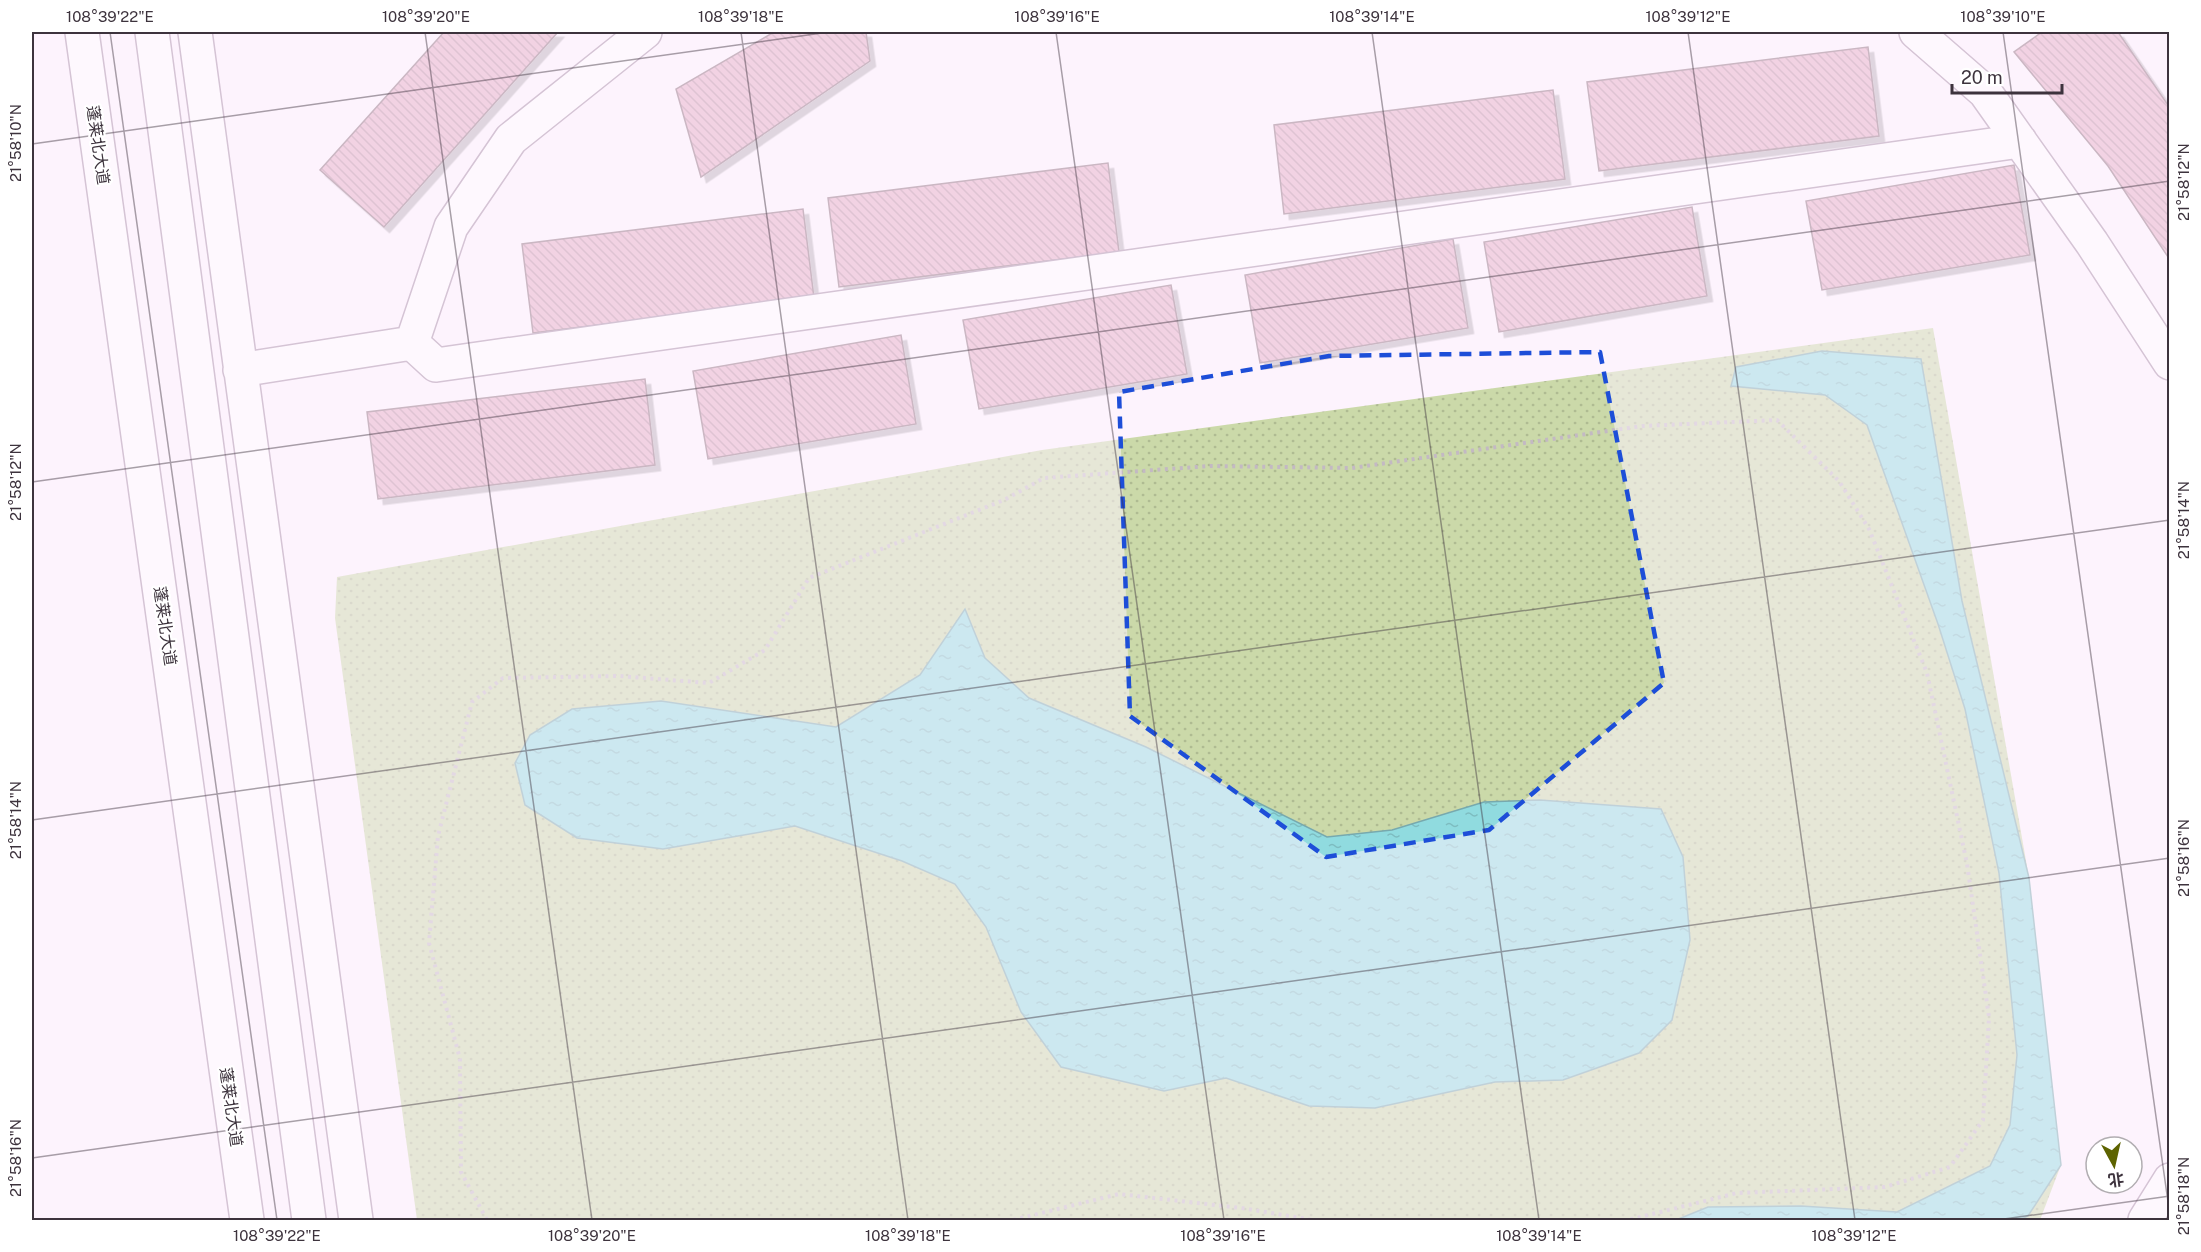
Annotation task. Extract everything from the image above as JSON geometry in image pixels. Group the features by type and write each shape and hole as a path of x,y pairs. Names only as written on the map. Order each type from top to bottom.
{"main road":[{"name":"蓬莱北大道","path":"82,32 247,1221"},
{"path":"152,32 309,1221"},
{"path":"195,32 356,1221"},
{"path":"411,343 451,227 511,139 645,32"},
{"path":"1916,32 1985,92 2092,243 2169,363"},
{"path":"411,343 436,365 2020,141"},
{"path":"240,370 411,343"},
{"path":"2145,1221 2169,1180"}],"path":[{"path":"487,1221 461,1172 460,1059 429,944 438,836 472,702 503,678 619,676 709,683 765,650 809,578 1004,500 1044,478 1210,466 1352,468 1642,426 1777,420 1839,481 1869,529 1927,673 1967,864 1989,1017 1983,1120 1950,1167 1885,1186 1737,1193 1628,1221"},
{"path":"1013,1221 1119,1194 1241,1208 1313,1221"}],"highlighted area":[{"path":"1600,352 1664,683 1489,830 1326,857 1130,716 1119,392 1329,356"}],"green space":[{"path":"1933,328 2029,878 2061,1165 2040,1220 417,1220 335,618 337,577 1042,450"}],"water":[{"path":"1822,351 1921,359 1962,601 2029,878 2061,1165 2028,1216 2019,1220 1676,1220 1708,1207 1801,1206 1897,1212 1990,1166 2010,1125 2017,1055 1999,873 1965,709 1938,624 1867,425 1825,395 1731,386 1736,367"},
{"path":"965,609 985,658 1029,698 1146,747 1327,837 1392,830 1484,802 1540,800 1661,809 1683,857 1690,940 1672,1020 1639,1053 1563,1080 1495,1082 1375,1108 1309,1106 1226,1078 1164,1091 1061,1067 1021,1012 986,927 955,884 902,861 795,826 663,849 577,838 525,805 515,763 530,735 572,709 661,701 836,727 920,675"}],"building":[{"path":"444,32 558,32 384,227 320,170"},
{"path":"774,32 866,32 870,61 701,177 676,89"},
{"path":"2042,32 2118,32 2170,108 2170,260 2108,166 2014,52"},
{"path":"1868,47 1879,136 1599,171 1587,82"},
{"path":"1553,90 1565,179 1284,214 1274,125"},
{"path":"1108,163 1119,252 839,287 828,198"},
{"path":"2014,165 2030,255 1822,290 1806,201"},
{"path":"1692,207 1707,296 1499,332 1484,242"},
{"path":"803,209 814,298 533,333 522,244"},
{"path":"1453,239 1468,328 1260,363 1245,275"},
{"path":"1171,285 1187,374 979,409 963,320"},
{"path":"901,335 916,424 708,459 693,371"},
{"path":"645,379 655,465 378,499 367,412"}]}
